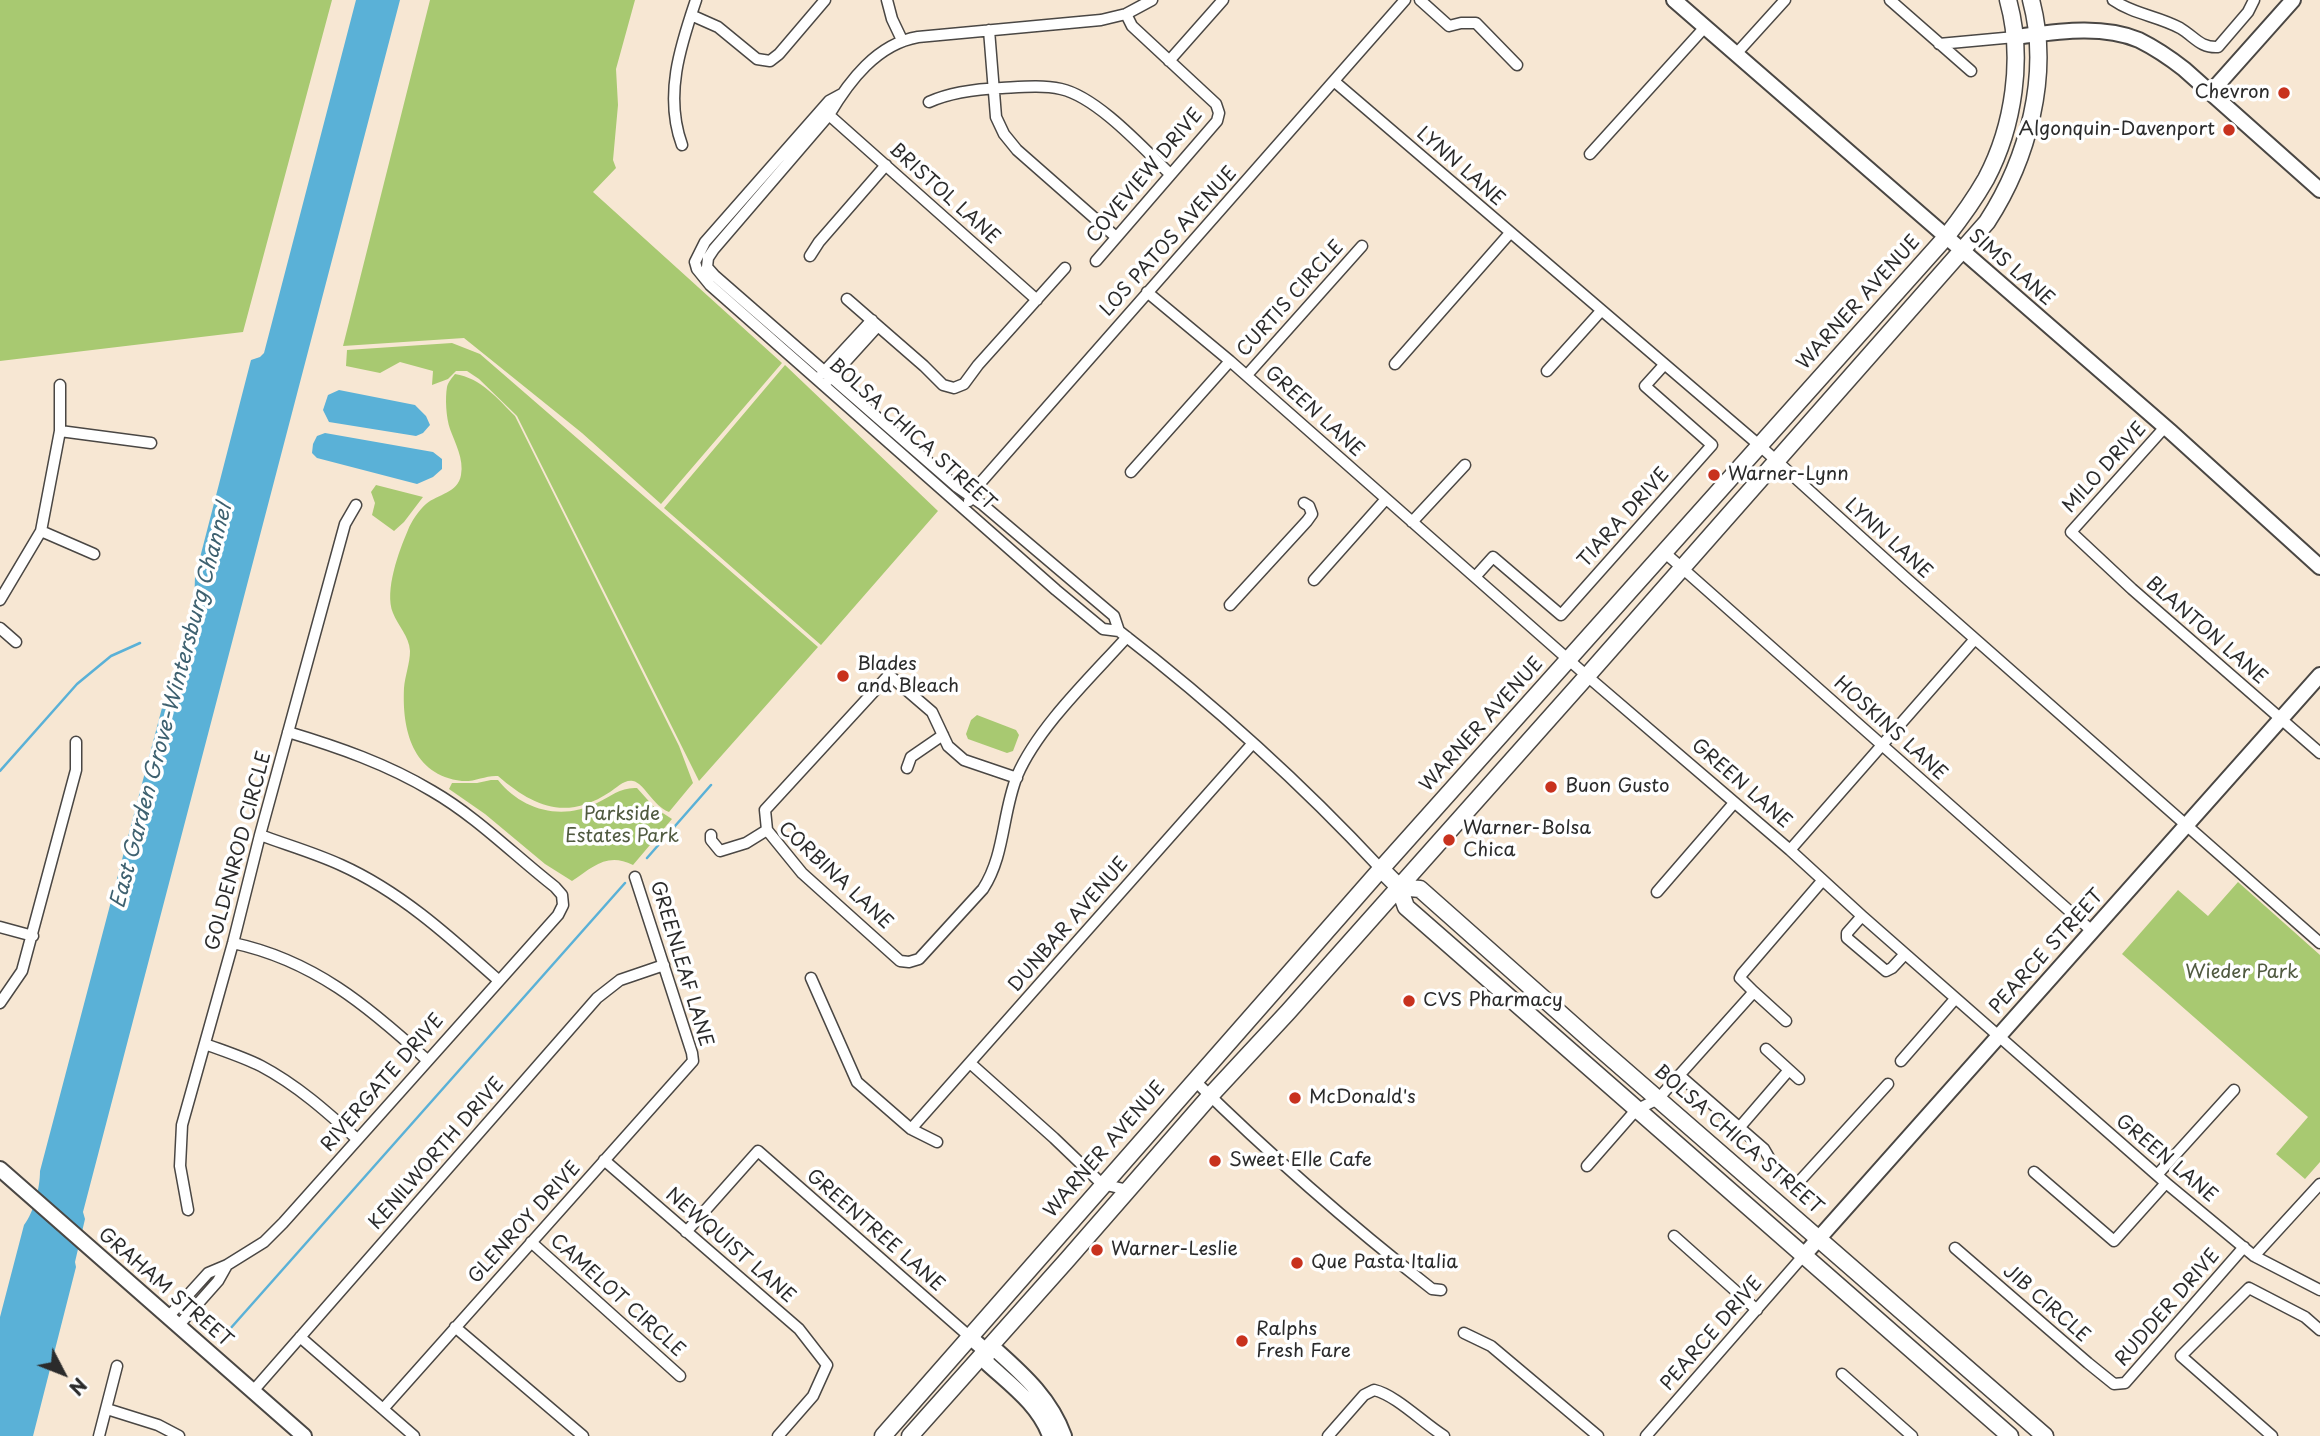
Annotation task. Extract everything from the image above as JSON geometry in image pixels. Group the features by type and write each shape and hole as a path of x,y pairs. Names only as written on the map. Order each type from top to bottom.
{"main road":[{"name":"WARNER AVENUE","path":"883,1436 1381,869 1946,237 1971,205 2006,126 2016,62 2015,37 2008,0"},
{"path":"910,1436 1683,568 1987,222 2011,179 2026,140 2033,110 2037,34 2031,0"},
{"name":"BOLSA CHICA STREET","path":"1381,869 1399,887 1406,907 2010,1436"},
{"name":"BOLSA CHICA STREET","path":"1399,887 1420,889 2045,1436"},
{"path":"1543,1028 1558,1012"}],"street":[{"path":"682,145 674,116 676,66 696,0"},
{"path":"691,15 718,27 757,59 770,61 825,0"},
{"path":"887,0 902,40"},
{"path":"829,115 842,94 872,60 890,45 902,40 1101,20 1126,14 1152,0"},
{"path":"1126,14 1132,26 1169,61 1223,0"},
{"name":"LOS PATOS AVENUE","path":"964,510 982,481 1405,0"},
{"path":"1420,0 1449,26 1476,23 1517,65"},
{"name":"SIMS LANE","path":"1674,0 2165,427 2320,567"},
{"path":"1737,54 1785,0"},
{"path":"1890,0 1971,71"},
{"path":"2113,0 2180,29 2207,48 2218,47 2248,12 2254,0"},
{"path":"2211,92 2293,0"},
{"path":"1590,154 1705,27"},
{"path":"989,30 996,117 1010,142 1116,237"},
{"path":"1939,44 2078,31 2107,32 2132,38 2165,55 2211,92 2320,190"},
{"name":"COVEVIEW DRIVE","path":"1096,261 1217,121 1219,113 1216,104 1169,61"},
{"name":"LYNN LANE","path":"1335,82 1759,445 2320,943"},
{"path":"929,102 945,95 994,89 1041,86 1062,89 1079,95 1096,106 1170,174"},
{"name":"BOLSA CHICA STREET","path":"842,94 829,101 705,242 695,262 697,269 709,285 971,496 1114,616 1123,634 1253,743 1342,827 1381,869"},
{"name":"BOLSA CHICA STREET","path":"829,115 714,249 708,258 707,267 964,510 1103,629 1123,634"},
{"name":"BRISTOL LANE","path":"829,115 1037,300"},
{"path":"810,256 886,165"},
{"path":"1395,363 1510,233"},
{"name":"CURTIS CIRCLE","path":"1247,375 1362,246"},
{"path":"847,299 943,385 954,388 964,384 1065,268"},
{"name":"GREEN LANE","path":"1147,292 1230,360 1587,676 1790,849 1861,916 2166,1183 2254,1256 2320,1290"},
{"path":"1547,371 1601,311"},
{"path":"825,378 875,323"},
{"path":"1131,472 1230,360"},
{"name":"TIARA DRIVE","path":"1475,577 1493,557 1561,615 1686,475 1712,445 1645,386 1664,365"},
{"path":"0,600 41,531 60,431 60,385"},
{"name":"MILO DRIVE","path":"2071,532 2165,427"},
{"path":"60,431 151,443"},
{"path":"1412,522 1465,465"},
{"path":"1314,580 1386,499"},
{"path":"1230,606 1307,521 1312,514 1309,506 1304,503"},
{"name":"GOLDENROD CIRCLE","path":"188,1210 180,1166 182,1125 345,524 356,505"},
{"path":"41,531 94,554"},
{"name":"BLANTON LANE","path":"2071,532 2320,754"},
{"name":"HOSKINS LANE","path":"1664,552 2092,931"},
{"path":"0,628 16,642"},
{"path":"767,830 765,810 889,675 932,712 948,746 964,760 1017,778 1029,751 1123,634"},
{"path":"1790,849 1975,639"},
{"name":"PEARCE STREET","path":"1804,1255 2320,675"},
{"name":"RIVERGATE DRIVE","path":"174,1321 218,1281 227,1265 242,1258 270,1237 558,915 564,901 555,887 484,828 434,792 345,750 288,732"},
{"path":"907,768 911,757 943,735"},
{"path":"0,1003 22,971 33,936 76,770 76,742"},
{"name":"DUNBAR AVENUE","path":"911,1129 1253,743"},
{"name":"CORBINA LANE","path":"711,835 711,840 720,851 746,843 767,830 802,873 900,961 914,961 924,956 990,878 998,860 1009,802 1017,778"},
{"path":"1657,892 1734,803"},
{"path":"260,835 334,862 387,890 450,937 498,980"},
{"name":"GREENLEAF LANE","path":"635,877 693,1061"},
{"path":"1786,1021 1740,978 1822,881"},
{"path":"1861,916 1847,932 1847,938 1886,971 1905,954"},
{"path":"0,927 33,936"},
{"path":"233,943 298,964 339,987 380,1018 427,1060"},
{"name":"KENILWORTH DRIVE","path":"253,1391 597,998 620,980 664,965"},
{"path":"811,978 857,1082 911,1129 937,1142"},
{"path":"1587,1166 1636,1110 1658,1099 1753,991"},
{"path":"1900,1061 1955,999"},
{"path":"205,1044 245,1059 282,1078 357,1139"},
{"path":"1766,1049 1799,1079"},
{"name":"GLENROY DRIVE","path":"383,1409 693,1061"},
{"path":"971,1063 1102,1184 1128,1190"},
{"path":"1739,1128 1790,1070"},
{"path":"1679,1075 1764,1149 1771,1161 1799,1184 1888,1084"},
{"path":"1194,1080 1327,1203 1432,1289 1441,1290"},
{"path":"2157,1175 2234,1090"},
{"name":"GREENTREE LANE","path":"686,1232 758,1151 970,1337"},
{"name":"NEWQUIST LANE","path":"604,1160 799,1329 827,1365 813,1396 778,1436"},
{"name":"GRAHAM STREET","path":"0,1169 304,1436"},
{"path":"2034,1172 2115,1241 2166,1183"},
{"path":"2254,1256 2320,1184"},
{"path":"1674,1236 1757,1310"},
{"name":"CAMELOT CIRCLE","path":"531,1242 680,1376"},
{"name":"RUDDER DRIVE","path":"2114,1384 2125,1383 2244,1247"},
{"name":"JIB CIRCLE","path":"1955,1248 2114,1384"},
{"name":"PEARCE DRIVE","path":"1646,1436 1804,1255"},
{"path":"2272,1436 2181,1356 2249,1288 2305,1317 2320,1330"},
{"path":"455,1327 583,1436"},
{"path":"1464,1333 1491,1346 1598,1436"},
{"path":"300,1337 414,1436"},
{"path":"970,1337 986,1350 997,1351 1037,1388 1064,1436"},
{"path":"986,1350 987,1363 1028,1400 1051,1436"},
{"path":"99,1436 117,1366"},
{"path":"1842,1374 1912,1436"},
{"path":"1328,1436 1364,1395 1374,1390 1386,1393 1420,1421 1444,1436"},
{"path":"107,1409 158,1425 179,1436"}],"green space":[{"path":"0,0 332,0 243,332 0,361"},
{"path":"430,0 635,0 616,69 618,105 613,160 616,168 593,192 782,363 661,504 582,433 464,338 343,346"},
{"path":"452,343 480,354 818,647 699,781 517,416 467,371 456,371 448,379 432,385 433,371 400,362 380,373 346,366 347,350"},
{"path":"785,365 938,511 821,645 664,508"},
{"path":"455,374 481,385 515,416 679,746 693,783 669,812 633,781 627,781 594,801 579,806 551,806 524,796 498,776 467,781 445,777 421,760 414,748 408,734 404,704 410,651 408,641 393,613 391,583 413,520 426,504 456,486 461,475 460,457 446,408 447,387"},
{"path":"376,485 423,497 394,531 372,515 375,503 371,492"},
{"path":"977,715 1016,730 1019,735 1013,751 1007,753 968,739 966,734 971,720"},
{"name":"Parkside Estates Park","path":"498,780 530,805 556,812 583,808 621,790 637,788 655,808 672,819 633,865 624,861 608,861 594,866 572,881 545,864 485,814 449,789 452,783"},
{"name":"Wieder Park","path":"2238,882 2320,955 2320,1162 2305,1179 2276,1154 2308,1117 2122,954 2178,890 2208,916"}],"water":[{"name":"East Garden Grove-Wintersburg Channel","path":"356,0 400,0 83,1212 85,1219 76,1267 33,1436 0,1436 0,1317 24,1225 36,1200 40,1171 163,704 175,681 194,609 195,577 251,360 264,353"},
{"path":"339,390 415,405 426,416 430,425 416,436 329,422 323,410 328,395"},
{"path":"325,433 433,452 442,459 442,469 433,477 417,484 317,458 312,453 313,444 317,436"}],"waterway":[{"path":"0,771 77,684 111,656 140,643"},
{"path":"647,858 711,785"},
{"path":"222,1338 625,883"}],"place":[{"name":"Chevron","path":"2284,93"},
{"name":"Algonquin-Davenport","path":"2229,130"},
{"name":"Warner-Lynn","path":"1714,475"},
{"name":"Blades and Bleach","path":"843,676"},
{"name":"Buon Gusto","path":"1551,787"},
{"name":"Warner-Bolsa Chica","path":"1449,840"},
{"name":"CVS Pharmacy","path":"1409,1001"},
{"name":"McDonald's","path":"1295,1098"},
{"name":"Sweet Elle Cafe","path":"1215,1161"},
{"name":"Warner-Leslie","path":"1097,1250"},
{"name":"Que Pasta Italia","path":"1297,1263"},
{"name":"Ralphs Fresh Fare","path":"1242,1341"}]}
